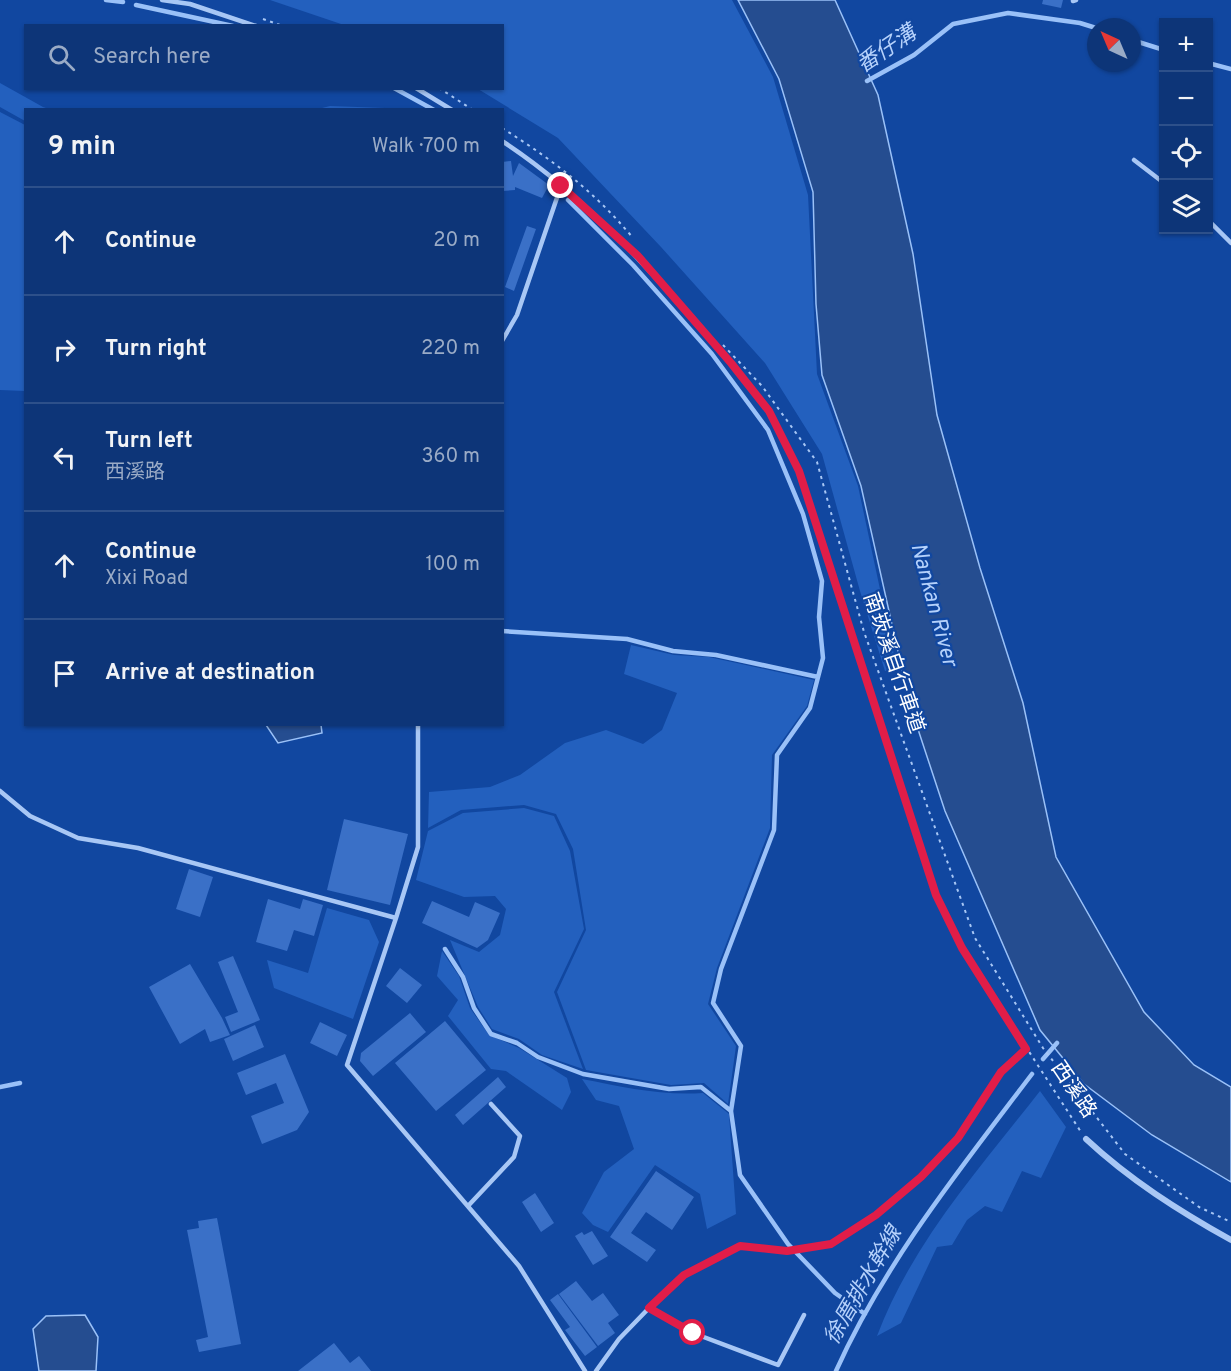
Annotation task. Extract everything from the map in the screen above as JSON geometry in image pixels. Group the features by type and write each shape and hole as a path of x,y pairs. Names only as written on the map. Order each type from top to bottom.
{"street":[{"name":"西溪路","path":"1086,1139 1114,1165 1161,1199 1231,1240"}],"lane":[{"path":"162,0 190,4 250,24"},
{"path":"419,90 449,108"},
{"path":"504,142 530,159 638,256 716,342"},
{"path":"1134,160 1160,180"},
{"path":"504,338 517,315 561,186"},
{"path":"1213,224 1231,243"},
{"path":"418,726 418,847 347,1065 519,1266 585,1371"},
{"path":"0,790 30,816 78,838 138,848 396,918"},
{"path":"468,1206 514,1157 520,1136 490,1104"},
{"path":"596,1371 619,1340 684,1275 740,1246 787,1251"},
{"path":"649,1308 693,1333 778,1365 804,1315"}],"path":[{"path":"442,90 470,108"},
{"path":"504,129 544,154 605,204 635,240"},
{"name":"南崁溪自行車道","path":"716,342 762,386 817,462 864,632 975,938 1043,1048 1125,1154 1199,1207 1231,1222"},
{"name":"西溪路","path":"716,342 769,411 799,471 936,895 962,948 1086,1139"},
{"path":"787,1251 831,1244 876,1215 912,1185 958,1138 1001,1072 1026,1049"}],"shaded area":[{"path":"270,0 732,0 773,77 808,195 817,374 858,486 897,669 885,671 822,454 765,363 661,247 558,138 480,90 504,90 504,24 341,24"},
{"path":"0,83 46,108 24,108 24,120 0,107"},
{"path":"330,106 385,108 322,108"},
{"path":"0,112 24,124 24,391 0,390"},
{"path":"631,645 674,655 709,657 814,680 807,706 772,755 770,828 717,968 708,1004 736,1046 728,1104 704,1083 671,1085 586,1070 557,992 586,930 573,849 556,814 524,805 461,810 428,828 429,792 490,787 520,775 565,743 606,730 643,744 662,730 677,693 624,674"},
{"path":"524,808 554,816 570,851 584,929 554,992 583,1069 542,1055 519,1039 492,1029 478,1007 450,940 479,952 500,935 506,909 495,896 464,897 416,880 428,831 463,813"},
{"path":"327,908 369,920 379,942 353,1019 274,988 267,960 308,973"},
{"path":"442,951 459,976 470,1008 489,1035 519,1048 567,1078 571,1092 562,1110 506,1071 491,1069 448,1016 458,1000 437,976"},
{"path":"582,1079 658,1092 703,1093 729,1114 736,1214 707,1229 700,1194 655,1165 608,1232 593,1225 582,1213 604,1172 634,1149 619,1106 596,1100"},
{"path":"1040,1091 1066,1127 1041,1178 1022,1171 1002,1212 985,1206 967,1220 952,1245 937,1247 901,1323 877,1336 909,1269 928,1238 971,1178"}],"water":[{"name":"Nankan River","path":"738,0 835,0 878,95 913,254 937,415 980,568 1023,703 1056,857 1144,1012 1194,1065 1231,1087 1231,1182 1152,1135 1084,1084 1040,1030 945,811 910,705 861,486 822,375 816,304 813,192 779,79"},
{"path":"267,726 321,726 322,733 278,743"},
{"path":"85,1315 98,1337 96,1371 39,1371 33,1329 46,1316"}],"building":[{"path":"1043,0 1063,0 1061,8 1042,4"},
{"path":"511,161 513,176 519,163 549,185 542,198 515,187 515,190 504,191 504,162"},
{"path":"527,226 536,229 514,291 505,287"},
{"path":"344,819 408,834 390,905 327,890"},
{"path":"189,869 213,877 200,917 176,909"},
{"path":"268,899 300,909 303,899 323,905 314,936 294,930 287,951 256,942"},
{"path":"432,901 469,917 475,902 500,913 488,940 477,948 422,923"},
{"path":"233,956 260,1020 231,1032 225,1017 238,1012 218,962"},
{"path":"190,964 230,1035 210,1042 205,1029 180,1044 149,987"},
{"path":"400,968 422,985 407,1003 386,986"},
{"path":"410,1013 426,1032 373,1076 360,1061 361,1053"},
{"path":"445,1021 486,1070 436,1111 395,1063"},
{"path":"320,1022 347,1035 337,1056 310,1043"},
{"path":"255,1025 264,1047 233,1061 224,1039"},
{"path":"285,1054 309,1112 297,1130 262,1144 251,1116 284,1103 276,1083 246,1095 237,1073"},
{"path":"498,1077 506,1087 463,1125 455,1115"},
{"path":"656,1171 694,1197 672,1230 646,1212 631,1233 656,1250 647,1262 610,1237"},
{"path":"535,1193 554,1223 541,1232 522,1202"},
{"path":"217,1218 241,1344 199,1352 196,1340 208,1337 187,1230 199,1228 198,1221"},
{"path":"592,1231 608,1256 593,1265 575,1236 582,1232 584,1235"},
{"path":"576,1281 592,1301 603,1293 619,1315 608,1323 615,1333 598,1346 559,1294"},
{"path":"558,1294 597,1347 585,1356 565,1330 570,1327 550,1300"},
{"path":"334,1343 350,1363 359,1356 371,1371 298,1371"}],"waterway":[{"path":"106,0 123,2"},
{"path":"136,5 224,24"},
{"name":"番仔溝","path":"867,81 914,55 953,24 1008,13 1087,25"},
{"name":"番仔溝","path":"1141,43 1159,48"},
{"name":"番仔溝","path":"1213,64 1231,69"},
{"path":"398,90 430,108"},
{"path":"568,200 633,265 712,354 768,430 803,514 822,581 819,617 823,658 810,708 777,755 774,830 721,969 713,1003 741,1046 731,1111 740,1175 788,1244 835,1293 865,1314"},
{"path":"504,631 627,639 673,651 716,655 818,677"},
{"path":"445,949 463,977 474,1008 491,1034 517,1043 538,1057 583,1074 669,1089 701,1087 731,1111"},
{"name":"徐厝排水幹線","path":"1043,1059 1057,1043"},
{"name":"徐厝排水幹線","path":"836,1371 877,1292 925,1217 1032,1074"},
{"path":"0,1087 20,1083"}],"route":[{"path":"561,186 638,256 731,363 769,411 799,471 936,895 962,948 1026,1049 1001,1072 958,1138 921,1177 876,1215 831,1244 787,1251 740,1246 684,1275 649,1308 693,1333"}]}
